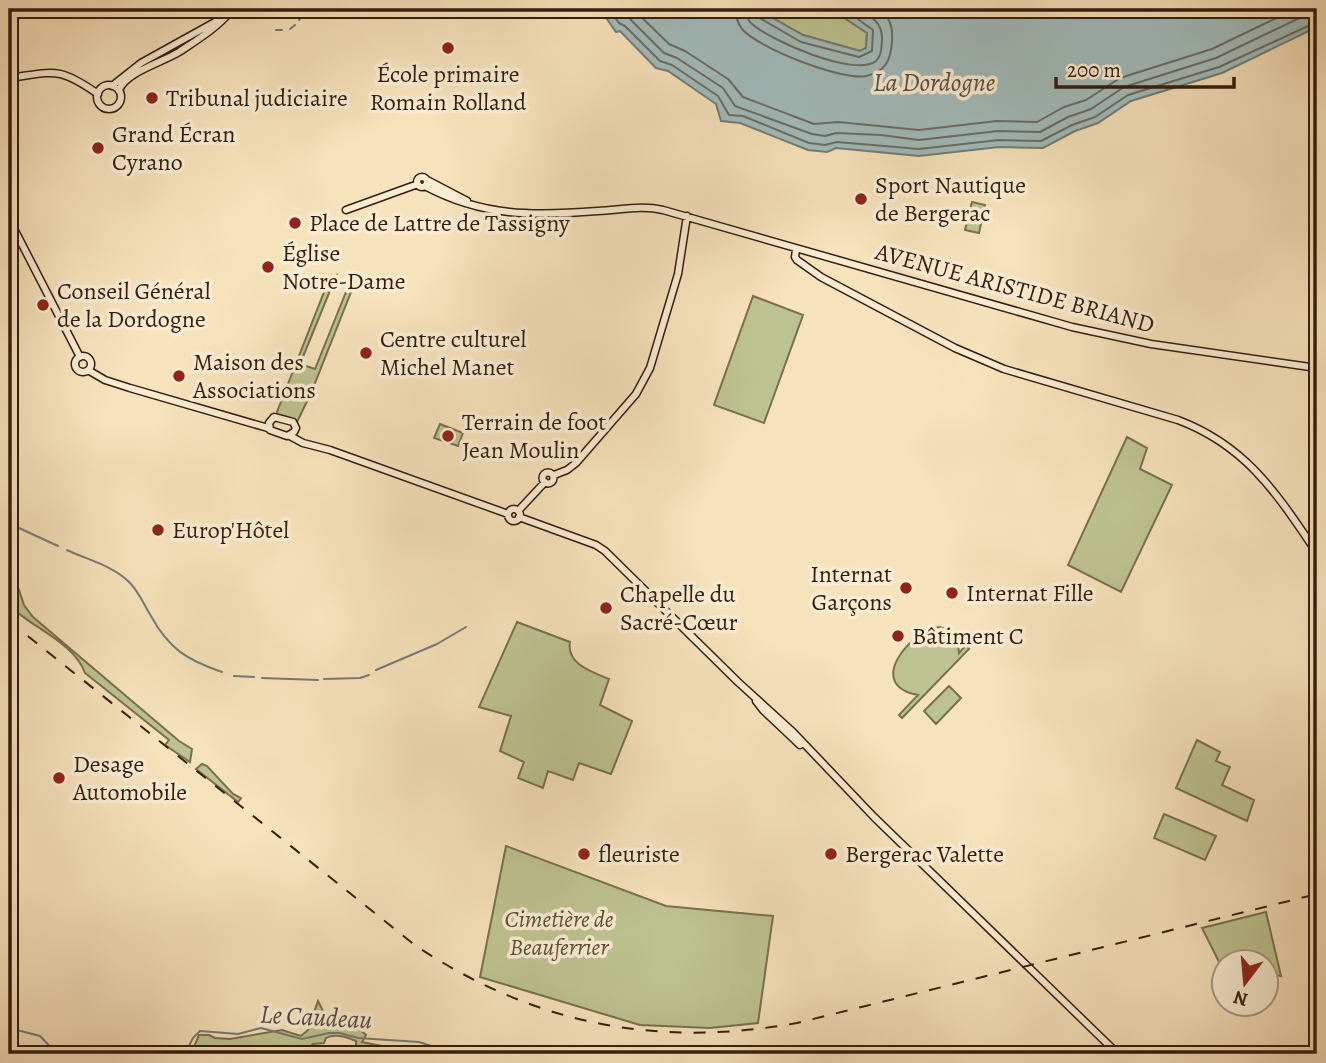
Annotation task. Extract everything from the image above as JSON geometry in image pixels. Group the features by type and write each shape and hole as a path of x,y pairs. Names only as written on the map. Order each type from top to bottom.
{"main road":[{"path":"9,78 59,72 100,91 115,88 125,79 180,51 218,26 232,9"},
{"path":"100,91 98,101 102,107 112,108 120,102 115,88"},
{"name":"AVENUE ARISTIDE BRIAND","path":"346,210 423,184 477,208 518,214 652,208 1072,327 1152,344 1317,368"},
{"path":"80,357 76,363 78,369 84,372 88,370 105,380 257,426 269,425 303,443 330,450 508,514 515,521 545,482 552,482 554,475 576,463 642,384 650,368 678,274 687,216"},
{"path":"9,219 80,357"},
{"path":"796,250 797,260 821,277 955,348 1004,369 1202,429 1238,453 1270,485 1317,553"},
{"path":"80,357 90,361 88,370"},
{"path":"269,425 274,417 293,422 296,428 290,436"},
{"path":"519,514 605,551 790,737 813,755 1118,1054"}],"green space":[{"path":"757,9 831,9 867,33 866,48 860,51 803,35"},
{"path":"972,202 985,205 979,233 965,230"},
{"path":"336,276 300,364 315,369 350,282 351,292 297,422 277,412 328,282"},
{"path":"753,296 803,315 764,423 714,405"},
{"name":"Terrain de foot Jean Moulin","path":"440,424 463,433 458,446 434,438"},
{"path":"1127,437 1147,448 1140,469 1172,485 1121,592 1068,565"},
{"path":"14,575 24,605 33,617 179,741 192,749 190,762 165,745 169,740 85,673 79,662 62,644 9,605 9,581"},
{"path":"517,622 570,642 570,650 576,662 609,679 600,705 632,721 611,774 579,763 573,780 548,771 543,788 518,778 524,762 500,751 511,716 479,707"},
{"path":"940,627 954,636 959,653 966,645 969,649 902,718 899,715 918,695 902,689 895,681 894,670 898,658 917,637"},
{"path":"949,686 961,698 936,724 924,711"},
{"path":"1197,740 1220,752 1216,761 1230,767 1222,785 1254,800 1247,821 1176,788"},
{"path":"202,764 233,794 241,798 238,802 196,769"},
{"path":"1164,814 1216,836 1205,860 1154,838"},
{"name":"Cimetière de Beauferrier","path":"506,846 666,906 773,916 758,1023 710,1028 640,1025 480,977"},
{"path":"1266,912 1274,948 1212,948 1202,928"},
{"path":"318,1001 328,1021 335,1025 354,1024 366,1035 362,1042 387,1047 370,1048 366,1052 356,1048 356,1041 333,1036 326,1038 324,1043 313,1044 294,1054 255,1054 250,1047 229,1052 208,1049 205,1054 191,1054 199,1035 230,1039 282,1030 301,1036 308,1030"}],"water":[{"name":"La Dordogne","path":"600,9 757,9 803,35 860,51 866,48 867,33 831,9 1317,9 1317,27 1222,73 1131,101 1098,123 1075,131 1043,148 999,147 919,156 836,148 827,152 808,150 740,123 721,121 716,104 668,71 656,68 620,31 616,32"}],"waterway":[{"path":"299,20 309,9"},
{"path":"290,29 295,25"},
{"path":"276,30 282,30"},
{"path":"19,528 58,546"},
{"path":"67,550 124,577 136,590 172,645 189,658 222,672"},
{"path":"376,670 437,644 466,627"},
{"path":"324,679 360,678 369,675"},
{"path":"234,676 254,677"},
{"path":"262,678 318,680"},
{"name":"Le Caudeau","path":"9,1028 40,1036 57,1054"},
{"name":"Le Caudeau","path":"185,1054 200,1031 238,1034 261,1028 302,1039 340,1033 358,1038 419,1042 457,1054"}],"railway":[{"path":"9,621 416,946 461,973 506,995 552,1012 599,1023 695,1033 797,1023 1317,894"}],"place":[{"name":"École primaire Romain Rolland","path":"448,48"},
{"name":"Tribunal judiciaire","path":"152,98"},
{"name":"Grand Écran Cyrano","path":"98,148"},
{"name":"Sport Nautique de Bergerac","path":"861,199"},
{"name":"Place de Lattre de Tassigny","path":"295,223"},
{"name":"Église Notre-Dame","path":"268,267"},
{"name":"Conseil Général de la Dordogne","path":"43,305"},
{"name":"Centre culturel Michel Manet","path":"366,353"},
{"name":"Maison des Associations","path":"179,376"},
{"name":"Terrain de foot Jean Moulin","path":"448,436"},
{"name":"Europ'Hôtel","path":"158,530"},
{"name":"Internat Garçons","path":"906,588"},
{"name":"Internat Fille","path":"952,593"},
{"name":"Chapelle du Sacré-Cœur","path":"606,608"},
{"name":"Bâtiment C","path":"898,636"},
{"name":"Desage Automobile","path":"59,778"},
{"name":"fleuriste","path":"584,854"},
{"name":"Bergerac Valette","path":"831,854"}]}
